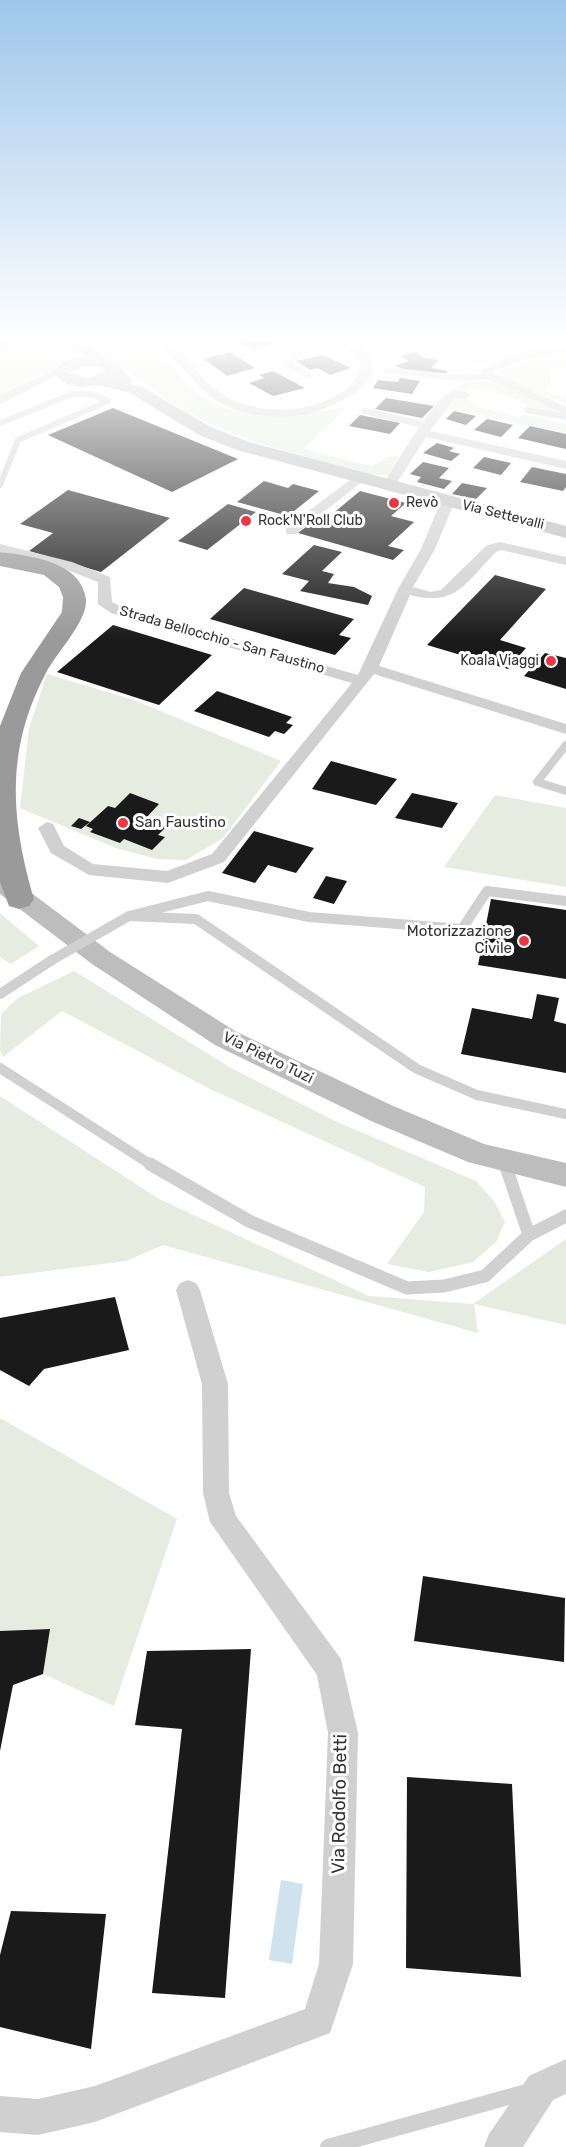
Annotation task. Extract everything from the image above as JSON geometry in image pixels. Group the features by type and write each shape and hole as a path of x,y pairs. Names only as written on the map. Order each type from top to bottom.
{"highway":[{"path":"7,562 57,573 71,584 76,599 74,612 29,681 6,737 0,807 10,890"}],"main road":[{"name":"Via Settevalli","path":"229,439 280,457 566,532"},
{"name":"Via Pietro Tuzi","path":"10,890 101,958 225,1038 381,1113 479,1154 566,1175"}],"street":[{"path":"388,486 420,439"},
{"path":"463,439 566,465"},
{"path":"291,531 358,478"},
{"path":"47,828 57,849 89,869 168,877 218,858 366,675 405,589 428,549 448,501"},
{"path":"405,589 431,596 446,594 491,549 500,546 566,561"},
{"name":"Strada Bellocchio - San Faustino","path":"0,548 67,565 105,580 105,604 116,610 366,675"},
{"path":"366,675 566,729"},
{"name":"Via Rodolfo Betti","path":"0,2114 38,2117 95,2104 318,2021 336,1964 343,1733 331,1669 224,1522 216,1493 216,1384 188,1290"},
{"path":"502,2147 554,2082"}],"lane":[{"path":"0,485 20,439"},
{"path":"566,745 537,782 566,791"},
{"path":"0,994 52,960 129,916 208,896 309,917 462,929 486,891 566,901"},
{"path":"129,916 196,919 417,1070 477,1095 566,1114"},
{"path":"0,1068 122,1148 249,1221 407,1288 444,1286 485,1276 529,1235 566,1216"},
{"path":"504,1160 529,1235"},
{"path":"328,2147 554,2082"}],"shaded area":[{"path":"250,439 313,439 303,449 371,466 388,457 399,457 388,475 371,475 280,450"},
{"path":"47,674 134,700 281,761 223,838 186,860 157,859 116,848 20,808 29,728"},
{"path":"495,795 566,808 566,887 444,867"},
{"path":"0,913 39,946 11,964 0,957"},
{"path":"74,971 231,1068 337,1122 476,1181 494,1201 505,1222 496,1242 473,1262 429,1272 387,1264 424,1212 425,1187 210,1089 62,1011 3,1057 0,1050 1,1014 18,998"},
{"path":"0,1096 159,1199 369,1296 473,1304 566,1239 566,1325 474,1304 478,1333 163,1245 126,1261 0,1277"},
{"path":"0,1418 177,1519 114,1706 43,1674 50,1629 0,1631"}],"water":[{"path":"281,1880 303,1884 292,1964 269,1960"}],"building":[{"path":"57,439 189,439 238,459 172,492"},
{"path":"523,439 566,439 566,449"},
{"path":"437,443 454,448 449,451 460,454 451,461 423,453"},
{"path":"484,457 511,463 501,475 473,468"},
{"path":"423,462 449,468 439,478 452,481 444,489 417,482 421,477 410,474"},
{"path":"532,467 566,474 566,487 563,491 520,482"},
{"path":"264,481 288,488 293,484 319,491 288,516 237,502"},
{"path":"462,483 487,488 476,499 452,494"},
{"path":"68,490 170,518 101,572 29,551 53,533 20,524"},
{"path":"360,491 406,503 391,516 414,522 388,546 404,550 393,560 298,533 311,523 319,525"},
{"path":"228,504 256,512 207,550 178,541"},
{"path":"314,545 342,552 322,571 334,574 328,583 354,587 372,596 368,605 300,591 309,581 282,574"},
{"path":"495,575 546,589 500,640 526,648 508,669 427,645"},
{"path":"244,588 354,619 339,635 351,638 335,655 210,619"},
{"path":"113,625 212,655 159,705 57,672"},
{"path":"545,653 566,658 566,689 524,676"},
{"path":"217,691 292,717 286,723 293,725 284,734 275,731 269,737 194,711"},
{"path":"331,761 397,779 376,805 312,789"},
{"name":"San Faustino","path":"130,793 159,804 145,819 166,827 158,835 165,837 152,850 124,839 120,843 90,832 93,829 86,826 108,806 115,808"},
{"path":"412,793 458,803 442,828 395,818"},
{"path":"79,818 90,822 81,829 71,826"},
{"path":"254,831 314,848 296,873 268,865 255,883 222,873"},
{"path":"326,876 347,881 334,904 313,898"},
{"name":"Motorizzazione Civile","path":"491,899 566,910 566,979 478,965"},
{"path":"537,994 559,998 554,1021 566,1024 566,1073 461,1054 472,1008 532,1019"},
{"path":"115,1297 129,1350 44,1369 29,1386 0,1370 0,1318"},
{"path":"423,1576 565,1598 564,1662 414,1641"},
{"path":"50,1629 43,1674 13,1685 0,1751 0,1631"},
{"path":"251,1649 225,1998 152,1993 182,1729 135,1725 147,1651"},
{"path":"407,1777 512,1784 521,1977 406,1968"},
{"path":"11,1911 106,1914 91,2049 0,2027 0,1955"}],"place":[{"name":"Revò","path":"394,503"},
{"name":"Rock'N'Roll Club","path":"246,521"},
{"name":"Koala Viaggi","path":"551,661"},
{"name":"San Faustino","path":"123,823"},
{"name":"Motorizzazione Civile","path":"524,941"}]}
